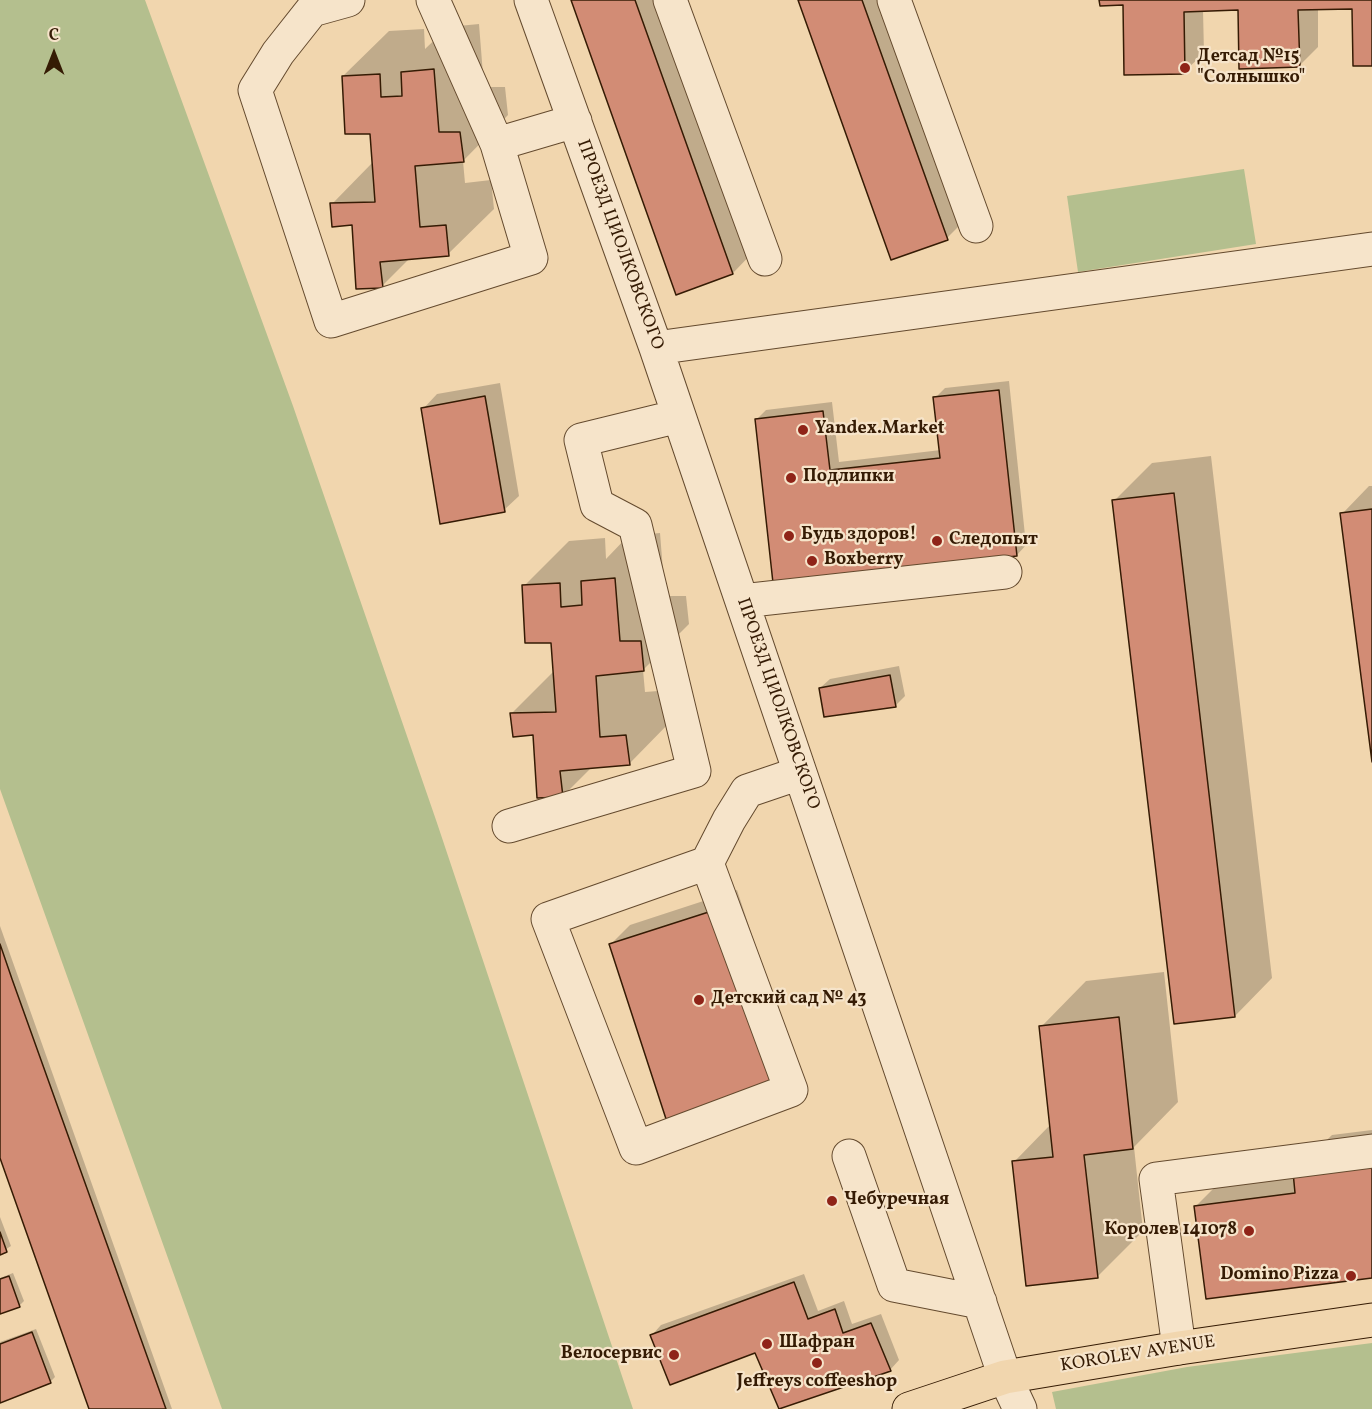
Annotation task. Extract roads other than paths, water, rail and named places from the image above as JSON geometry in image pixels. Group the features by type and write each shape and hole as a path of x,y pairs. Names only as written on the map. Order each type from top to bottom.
{"main road":[{"name":"KOROLEV AVENUE","path":"909,1409 1005,1377 1179,1348 1372,1320"}],"street":[{"path":"348,0 312,10 278,53 255,90 331,321 531,258 496,144 433,0"},
{"name":"ПРОЕЗД ЦИОЛКОВСКОГО","path":"531,0 656,348 1005,1377 1020,1409"},
{"path":"670,0 765,259"},
{"path":"894,0 976,226"},
{"path":"496,144 575,121"},
{"path":"656,348 1372,249"},
{"path":"509,826 694,771 634,525 597,505 580,440 679,416"},
{"path":"741,601 1005,572"},
{"path":"707,863 791,1090 636,1148 548,919 707,863 747,791 800,773"},
{"path":"1179,1348 1156,1179 1372,1151"},
{"path":"849,1156 894,1284 980,1302"}],"place":[{"name":"Детсад №15 \"Солнышко\"","path":"1185,68"},
{"name":"Yandex.Market","path":"803,430"},
{"name":"Подлипки","path":"791,478"},
{"name":"Будь здоров!","path":"789,536"},
{"name":"Следопыт","path":"937,541"},
{"name":"Boxberry","path":"812,561"},
{"name":"Детский сад № 43","path":"699,1000"},
{"name":"Чебуречная","path":"832,1201"},
{"name":"Королев 141078","path":"1249,1231"},
{"name":"Domino Pizza","path":"1351,1276"},
{"name":"Шафран","path":"767,1344"},
{"name":"Велосервис","path":"674,1355"},
{"name":"Jeffreys coffeeshop","path":"817,1363"}]}
